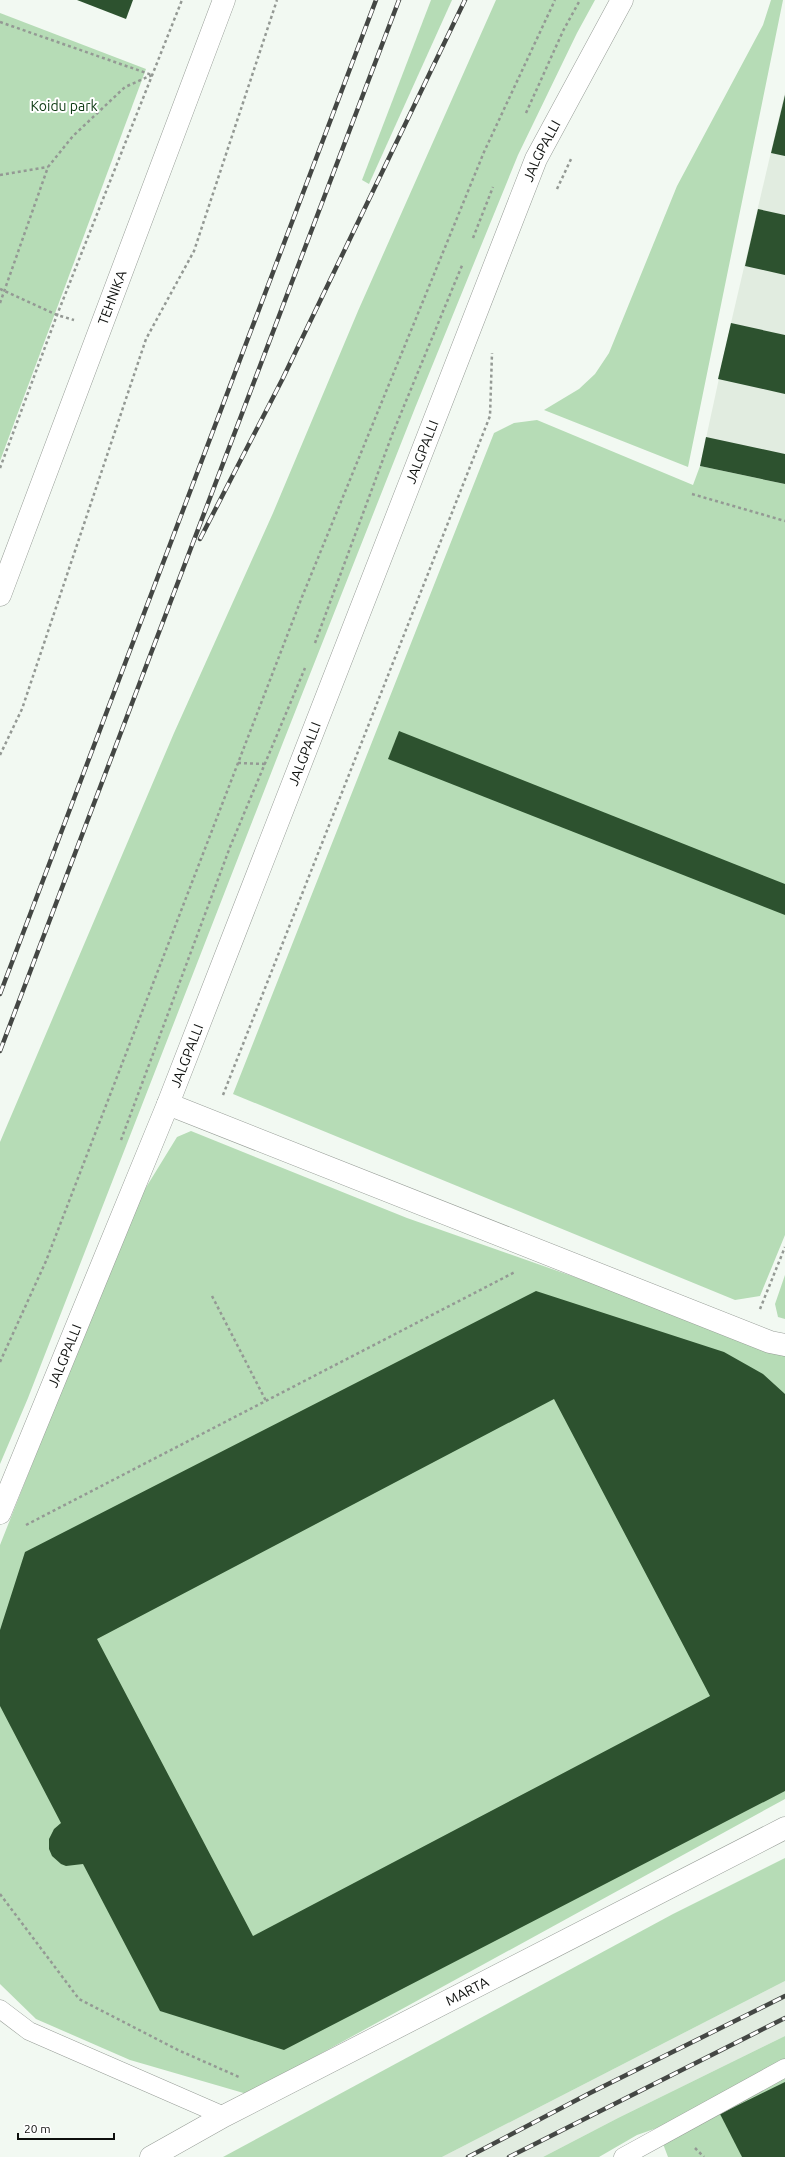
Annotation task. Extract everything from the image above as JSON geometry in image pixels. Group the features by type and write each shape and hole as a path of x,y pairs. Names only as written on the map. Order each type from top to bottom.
{"street":[{"name":"TEHNIKA","path":"0,595 224,0"},
{"name":"JALGPALLI","path":"0,1513 168,1104 536,159 622,0"},
{"path":"168,1104 750,1334 780,1348"},
{"name":"MARTA","path":"151,2157 224,2116 785,1828"}],"lane":[{"path":"0,2009 30,2031 224,2116"},
{"path":"623,2157 785,2068"}],"path":[{"path":"0,468 57,315 182,0"},
{"path":"0,755 22,709 146,339 194,252 277,0"},
{"path":"0,1362 46,1261 302,597 484,152 555,0"},
{"path":"524,119 563,31 580,0"},
{"path":"0,22 153,75"},
{"path":"0,303 48,167 73,136 125,86 153,75"},
{"path":"554,194 574,152"},
{"path":"0,175 48,167"},
{"path":"470,244 495,181"},
{"path":"314,647 381,464 465,258"},
{"path":"0,289 57,315 74,320"},
{"path":"211,1121 490,416 492,348"},
{"path":"692,494 785,521"},
{"path":"119,1145 230,847 308,662"},
{"path":"238,763 266,764"},
{"path":"750,1334 785,1247"},
{"path":"21,1528 549,1254"},
{"path":"212,1296 266,1401"},
{"path":"0,1894 79,1999 178,2050 273,2092"}],"shaded area":[{"path":"785,92 785,484 700,466 731,323"},
{"path":"785,1981 785,2036 618,2118 543,2157 442,2157"}],"green space":[{"path":"431,0 452,0 369,184 362,180"},
{"path":"496,0 595,0 577,33 518,155 415,408 28,1398 0,1464 0,1142 174,733 273,513 358,311"},
{"path":"771,0 783,0 688,467 544,410 579,389 595,374 609,353 677,186 763,25"},
{"name":"Koidu park","path":"0,13 146,69 0,461"},
{"path":"537,420 693,485 700,466 785,484 785,1235 760,1296 735,1300 233,1094 494,433 514,423"},
{"path":"191,1131 407,1218 785,1351 785,1799 247,2094 130,2060 36,2019 0,1984 0,1545 134,1207 177,1137"},
{"path":"785,1275 785,1319 778,1317 775,1304"},
{"path":"785,1858 785,1981 442,2157 223,2157 673,1914"},
{"path":"785,2036 785,2157 668,2157 657,2128 637,2135 599,2157 543,2157 618,2118"}],"building":[{"path":"77,0 133,0 126,19"},
{"path":"785,95 785,156 771,153"},
{"path":"758,209 785,215 785,275 745,266"},
{"path":"731,323 785,335 785,394 718,379"},
{"path":"706,437 785,454 785,484 700,466"},
{"path":"399,731 785,884 785,915 388,759"},
{"path":"536,1291 724,1352 763,1374 785,1394 785,1791 284,2050 160,2011 83,1864 66,1866 61,1864 52,1856 49,1849 49,1839 54,1829 61,1823 0,1706 0,1630 25,1552","holes":["554,1399 710,1696 253,1936 97,1639"]},
{"path":"785,2082 785,2157 742,2157 720,2114"}],"railway":[{"path":"0,994 376,0"},
{"path":"0,1051 399,0"},
{"path":"200,539 282,380 465,0"},
{"path":"468,2157 590,2093 785,1996"},
{"path":"509,2157 785,2018"}]}
